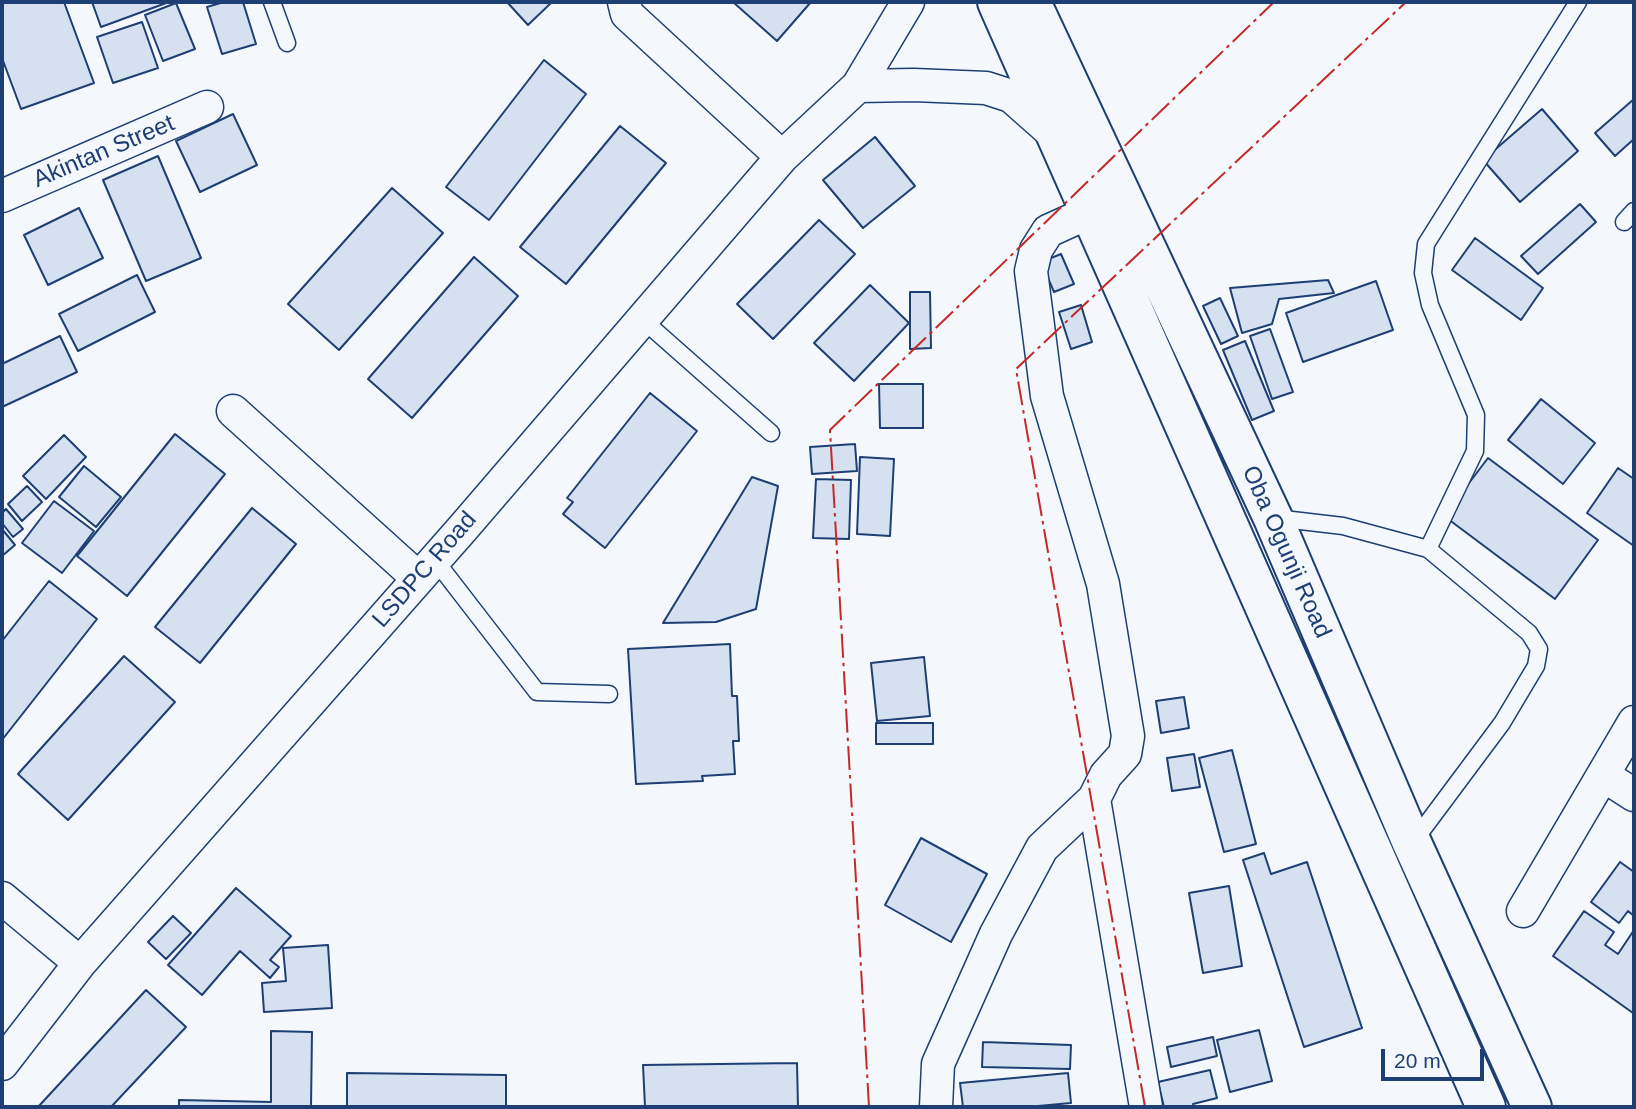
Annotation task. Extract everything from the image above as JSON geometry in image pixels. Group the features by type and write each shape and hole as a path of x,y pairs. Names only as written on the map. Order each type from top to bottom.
{"main road":[{"name":"Oba Ogunji Road","path":"997,2 1056,136 1106,205 1273,518 1412,843 1532,1107"},
{"name":"Oba Ogunji Road","path":"1031,2 1106,205 1422,962 1486,1107"},
{"path":"1422,962 1459,945"}],"street":[{"path":"624,2 626,15 782,157"},
{"name":"LSDPC Road","path":"2,1064 80,963 643,320 782,157 858,86 908,2"},
{"path":"858,86 986,88 1011,96 1056,136"},
{"name":"Akintan Street","path":"2,196 207,107"},
{"path":"936,1107 939,1064 996,934 1042,848 1094,799 1106,775 1125,754 1128,736 1103,584 1047,396 1031,271 1037,250 1048,231 1106,205"},
{"path":"233,411 426,569"},
{"path":"1523,911 1634,722"},
{"path":"1602,775 1634,795"},
{"path":"1094,799 1146,1107"},
{"path":"2,898 80,963"}],"lane":[{"path":"272,2 287,43"},
{"path":"1428,549 1475,451 1476,415 1430,306 1423,273 1426,244 1578,2"},
{"path":"643,320 771,433"},
{"path":"1273,518 1343,526 1428,549 1530,632 1539,649 1536,666 1502,723 1412,843"},
{"path":"426,569 537,692 609,694"}],"building":[{"path":"2,2 64,2 94,83 21,109 2,58"},
{"path":"92,2 169,2 101,27"},
{"path":"224,2 243,2 256,44 222,54 207,7"},
{"path":"507,2 552,2 528,25"},
{"path":"733,2 811,2 777,41"},
{"path":"176,3 195,49 163,61 145,15"},
{"path":"142,22 158,68 113,83 97,37"},
{"path":"544,60 586,94 489,220 446,187"},
{"path":"1634,99 1634,139 1615,156 1595,133"},
{"path":"1542,109 1578,151 1520,202 1483,160"},
{"path":"233,114 257,165 200,192 176,141"},
{"path":"620,126 666,163 566,284 520,247"},
{"path":"875,137 915,186 863,228 823,180"},
{"path":"158,156 201,258 146,281 103,180"},
{"path":"392,188 443,233 339,350 288,304"},
{"path":"1580,204 1596,222 1538,274 1521,256"},
{"path":"79,208 103,258 48,285 24,235"},
{"path":"819,220 855,254 773,339 737,304"},
{"path":"1475,238 1543,288 1521,320 1452,270"},
{"path":"1061,254 1074,284 1054,292 1041,262"},
{"path":"474,257 518,296 412,418 368,379"},
{"path":"137,275 155,312 78,351 59,314"},
{"path":"1328,280 1334,293 1279,299 1272,324 1242,333 1230,288"},
{"path":"1376,281 1393,330 1303,362 1286,313"},
{"path":"870,285 909,323 854,381 814,343"},
{"path":"910,292 930,292 931,348 910,349"},
{"path":"1220,298 1238,336 1221,344 1203,306"},
{"path":"1081,305 1092,342 1071,349 1059,312"},
{"path":"1270,329 1293,392 1272,399 1250,336"},
{"path":"60,336 77,372 2,407 2,364"},
{"path":"1245,341 1274,411 1252,420 1223,350"},
{"path":"879,384 923,384 923,428 880,428"},
{"path":"650,393 697,431 605,548 563,514 573,502 567,498"},
{"path":"1541,399 1595,443 1563,484 1508,440"},
{"path":"175,434 225,474 127,596 77,556"},
{"path":"64,435 86,457 46,499 23,476"},
{"path":"855,444 857,471 812,474 810,447"},
{"path":"860,457 894,459 890,536 857,534"},
{"path":"1488,458 1598,540 1555,599 1444,516"},
{"path":"84,466 121,497 96,527 59,497"},
{"path":"1618,468 1634,479 1634,546 1587,513"},
{"path":"752,477 778,486 756,609 716,622 663,623"},
{"path":"816,479 851,480 849,539 813,538"},
{"path":"27,486 42,502 22,521 8,504"},
{"path":"54,501 94,531 62,573 22,543"},
{"path":"252,508 296,544 200,663 155,627"},
{"path":"6,509 23,529 13,537 2,523 2,513"},
{"path":"2,529 15,545 2,556"},
{"path":"49,581 97,619 2,740 2,641"},
{"path":"730,644 732,696 737,696 739,741 733,741 735,774 702,776 703,781 636,784 628,649"},
{"path":"124,656 175,702 68,820 18,774"},
{"path":"924,657 930,716 877,721 871,663"},
{"path":"1184,697 1189,728 1161,733 1156,701"},
{"path":"876,723 933,723 933,744 876,744"},
{"path":"1232,750 1256,844 1224,852 1199,758"},
{"path":"1194,754 1200,787 1172,791 1167,758"},
{"path":"921,838 987,874 951,942 885,905"},
{"path":"1264,853 1271,874 1307,862 1362,1028 1304,1047 1243,860"},
{"path":"1620,862 1634,872 1634,916 1628,911 1619,923 1591,902"},
{"path":"1229,886 1242,966 1203,973 1189,893"},
{"path":"236,888 291,936 270,960 279,967 270,978 240,951 202,995 168,965"},
{"path":"1584,911 1614,932 1605,945 1618,954 1634,930 1633,1013 1553,956"},
{"path":"173,916 191,933 166,959 148,942"},
{"path":"328,945 332,1008 264,1012 262,983 286,981 283,948"},
{"path":"146,990 186,1027 111,1107 38,1107"},
{"path":"1259,1030 1272,1081 1230,1092 1217,1040"},
{"path":"271,1031 312,1032 311,1107 179,1107 179,1100 271,1102"},
{"path":"1213,1037 1217,1056 1171,1067 1167,1047"},
{"path":"983,1042 1071,1045 1070,1069 982,1067"},
{"path":"797,1063 798,1107 645,1107 643,1065"},
{"path":"1210,1070 1217,1098 1193,1104 1194,1107 1164,1107 1158,1082"},
{"path":"347,1073 506,1075 506,1107 347,1107"},
{"path":"1068,1073 1071,1103 1027,1107 963,1107 960,1083"}],"power":[{"path":"869,1107 830,430 1274,2"},
{"path":"1145,1107 1016,369 1406,2"}]}
